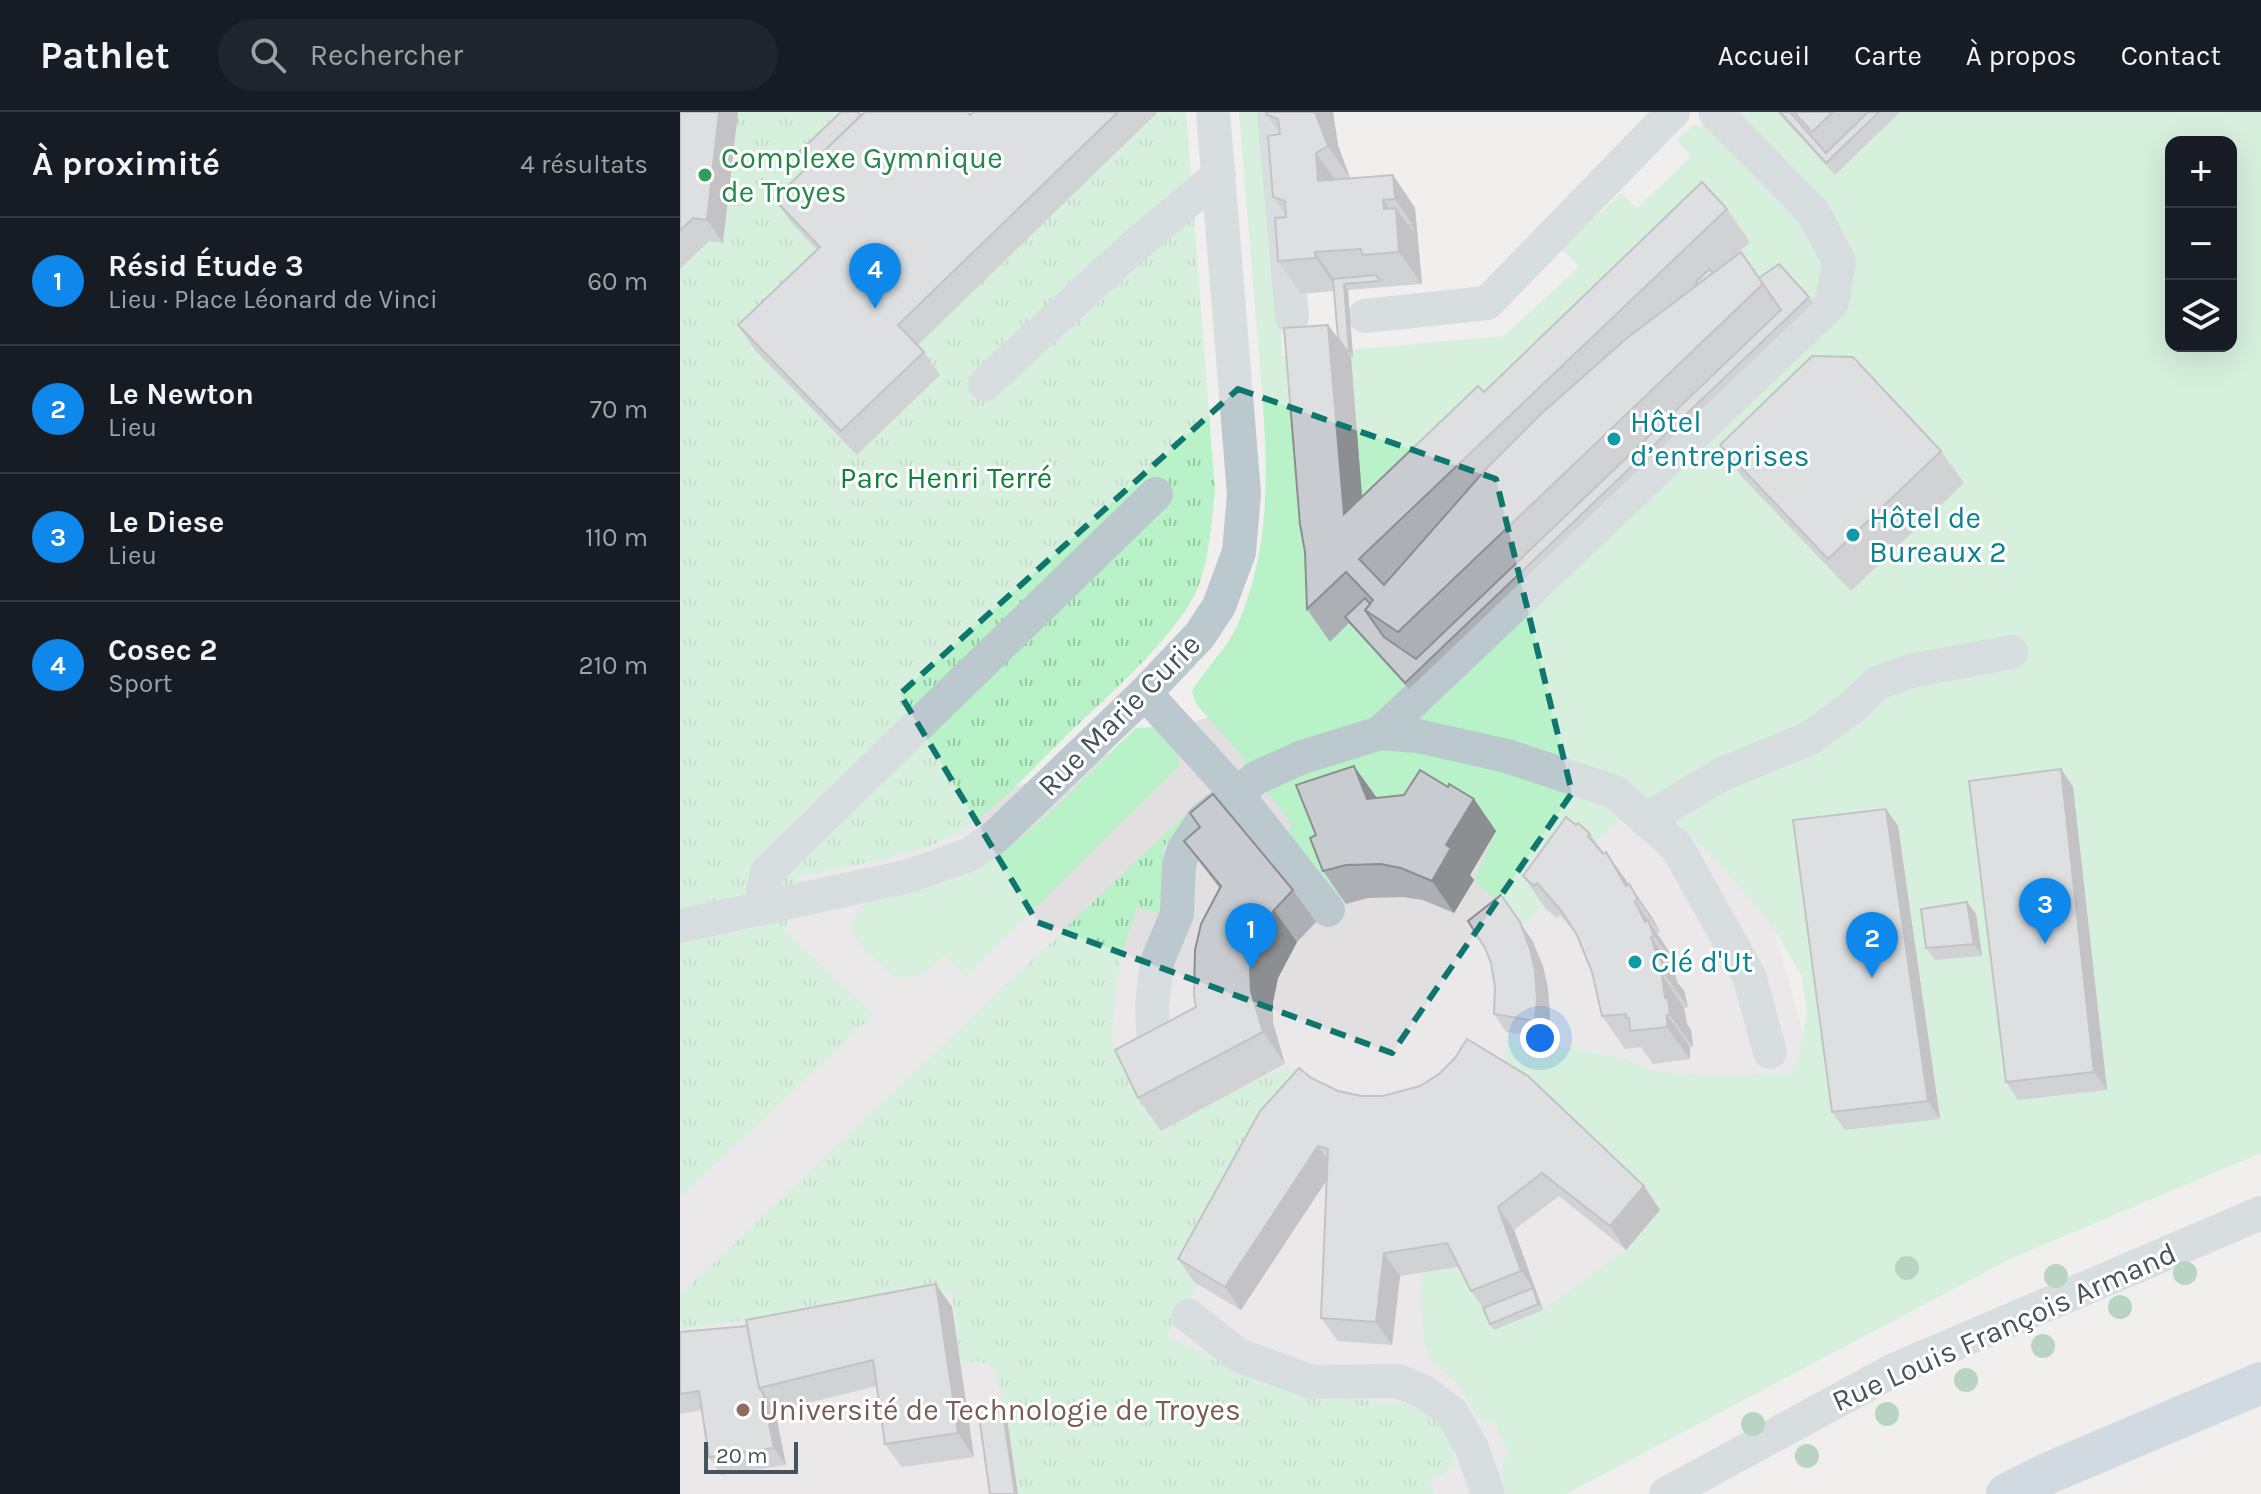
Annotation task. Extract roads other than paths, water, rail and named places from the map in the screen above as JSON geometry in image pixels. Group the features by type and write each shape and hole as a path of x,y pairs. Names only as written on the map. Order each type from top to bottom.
{"main road":[{"path":"2007,1494 2051,1472 2261,1383"}],"street":[{"name":"Rue Marie Curie","path":"680,926 909,876 969,855 995,837 1145,693 1200,635 1219,606 1231,578 1241,539 1244,494 1213,112"},
{"path":"1274,112 1292,317"},
{"path":"1365,316 1487,303 1673,112"},
{"path":"1380,733 1832,303 1839,261 1813,212 1715,112"},
{"path":"985,384 1131,249 1219,175"},
{"path":"766,907 763,892 767,872 1156,494"},
{"path":"1646,820 1720,775 1810,738 1850,709 1877,683 1911,671 2011,652"},
{"path":"1145,693 1236,793 1328,910"},
{"path":"1154,1049 1152,1006 1157,962 1177,914 1179,865 1184,849 1203,820 1256,778 1300,758 1380,733 1418,736 1507,756 1615,792 1677,847 1749,976 1770,1052"},
{"name":"Rue Louis François Armand","path":"1666,1494 1894,1370 2261,1213"},
{"path":"1189,1316 1238,1355 1312,1382 1398,1381 1424,1392 1452,1413 1472,1448 1488,1494"}],"place":[{"name":"Complexe Gymnique de Troyes","path":"705,175"},
{"name":"Cosec 2","path":"875,309"},
{"name":"Hôtel d’entreprises","path":"1614,439"},
{"name":"Hôtel de Bureaux 2","path":"1853,535"},
{"name":"Le Diese","path":"2045,944"},
{"name":"Clé d'Ut","path":"1635,962"},
{"name":"Résid Étude 3","path":"1251,969"},
{"name":"Le Newton","path":"1872,978"},
{"name":"Université de Technologie de Troyes","path":"743,1410"}],"park label":[{"name":"Parc Henri Terré","path":"946,478"}]}
